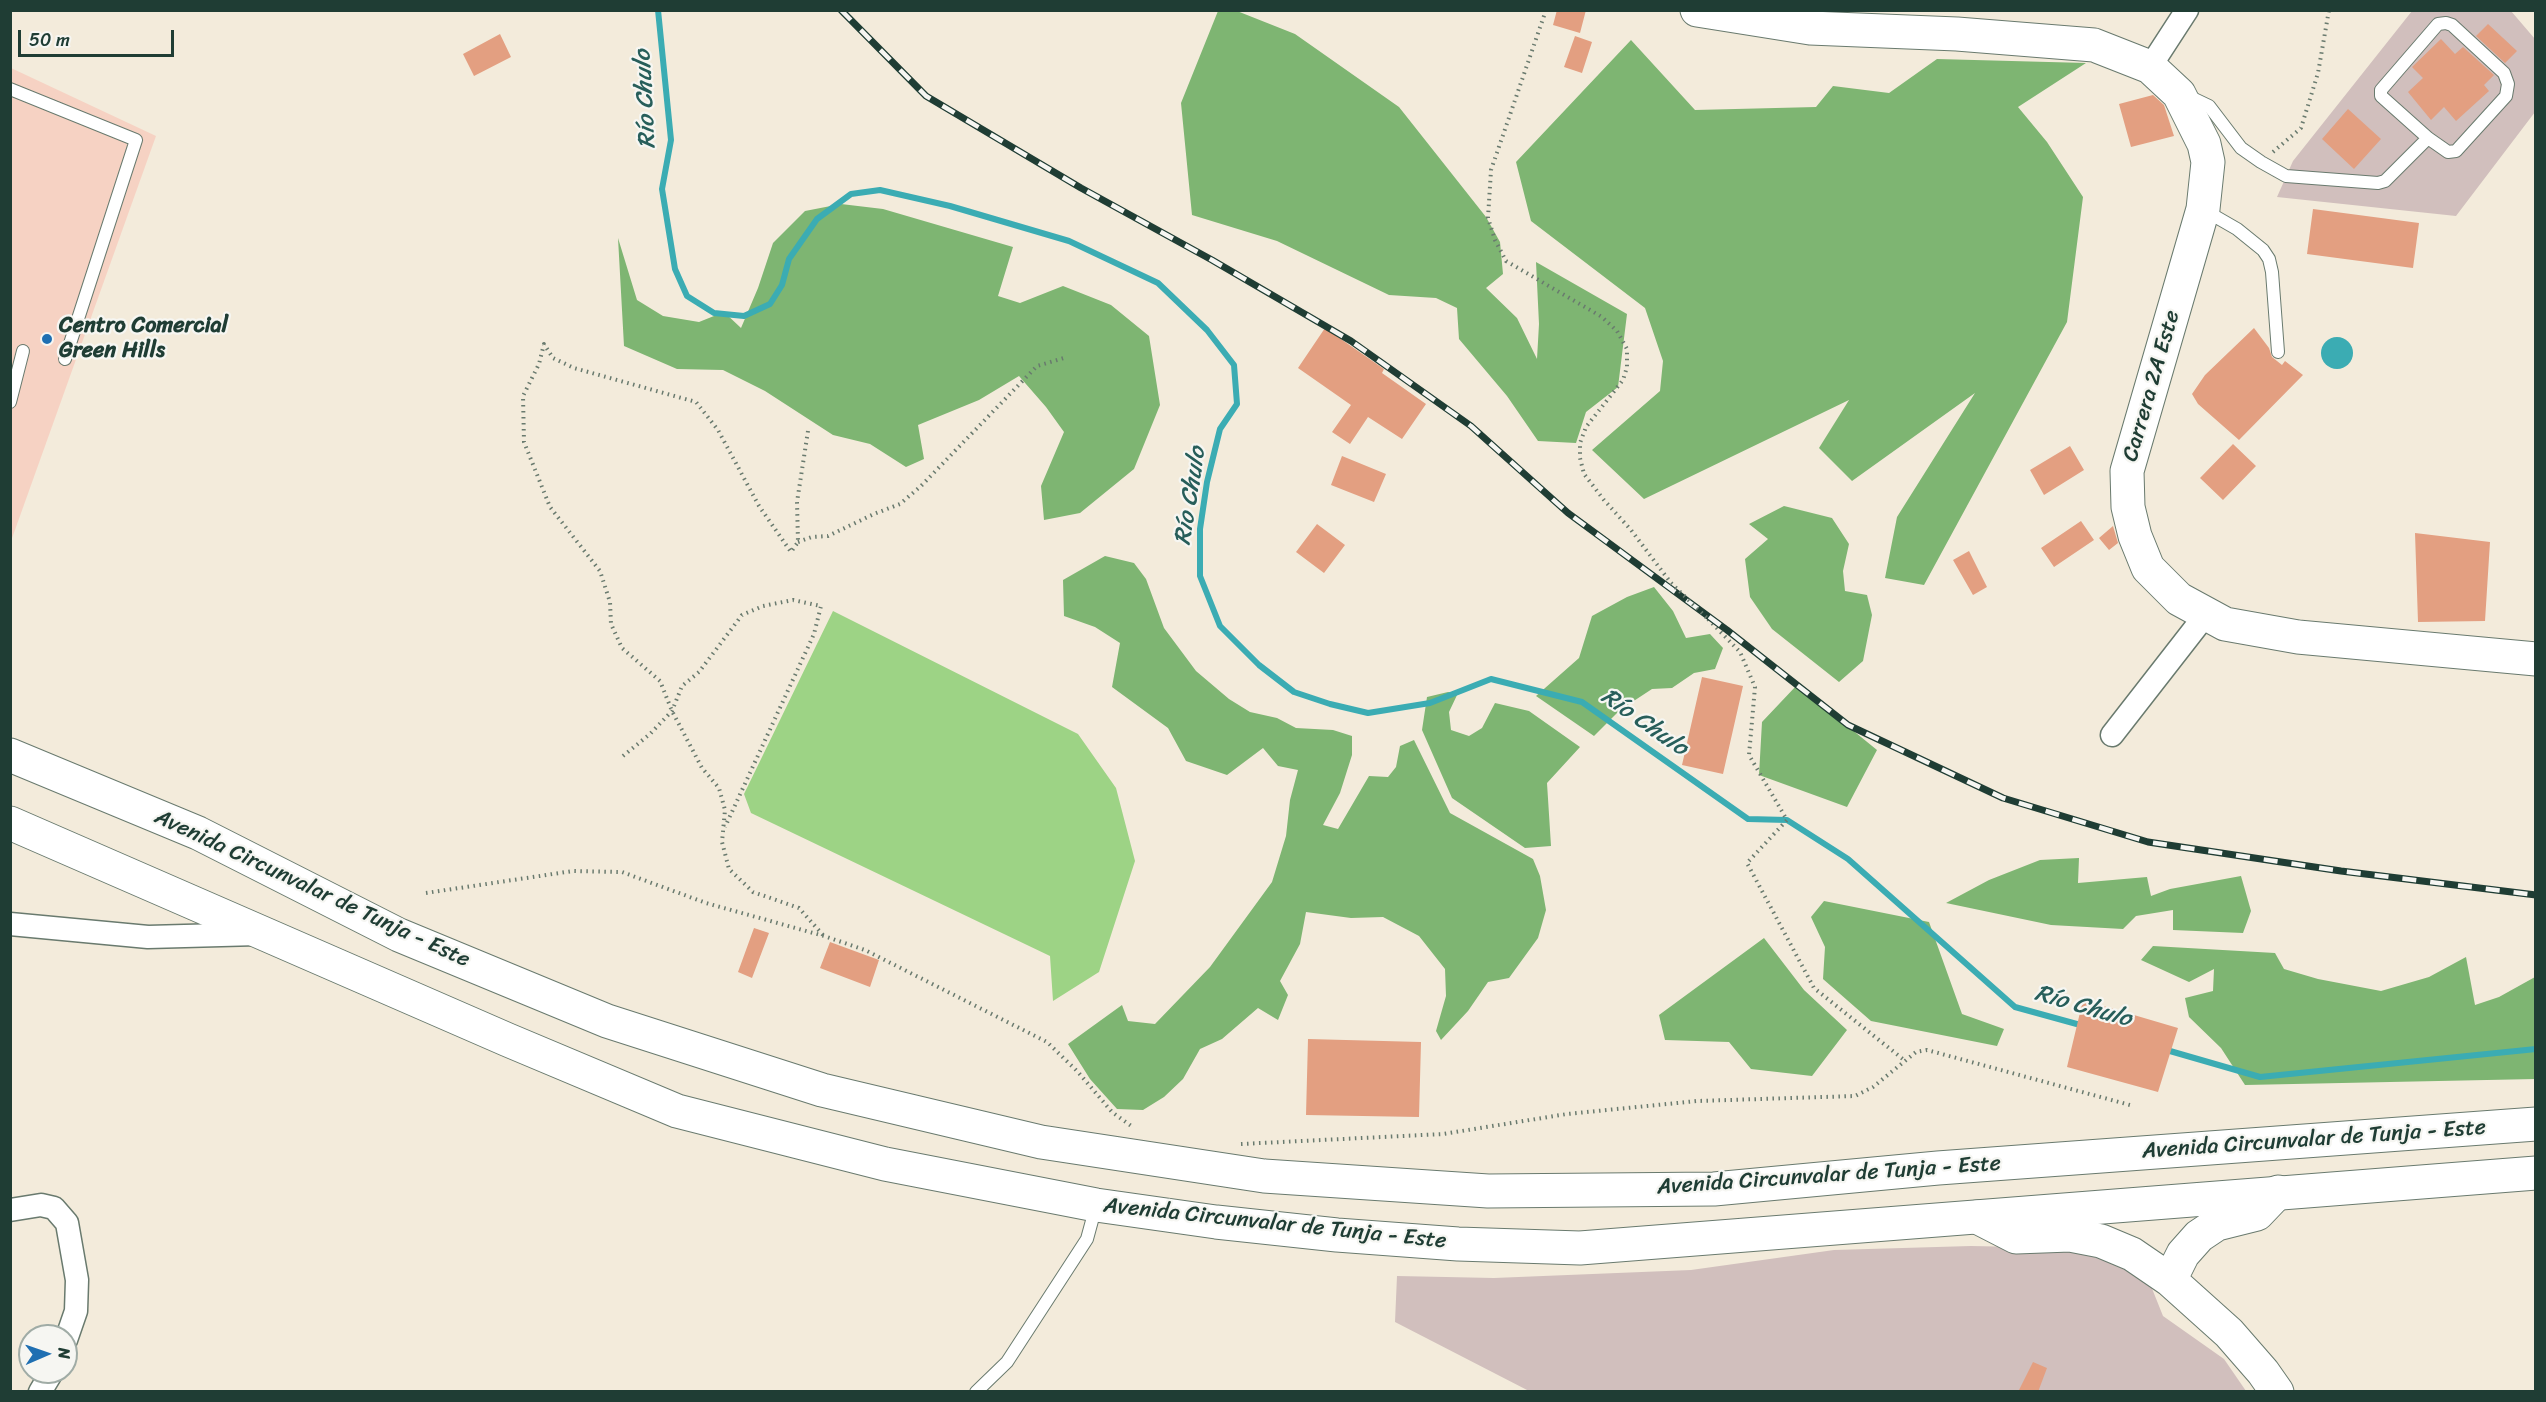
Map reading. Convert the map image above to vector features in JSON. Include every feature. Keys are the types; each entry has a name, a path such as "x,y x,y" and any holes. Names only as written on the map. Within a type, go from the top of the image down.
{"main road":[{"path":"1697,10 1809,28 1957,34 2094,45 2150,67"},
{"name":"Carrera 2A Este","path":"2150,67 2179,94 2204,144 2208,162 2204,209 2127,471 2128,507 2135,536 2148,568 2179,598 2225,624 2298,637 2535,659"},
{"name":"Avenida Circunvalar de Tunja - Este","path":"10,755 198,833 399,935 608,1021 822,1090 1041,1142 1252,1174 1488,1191 1714,1189 1938,1168 2535,1124"},
{"name":"Avenida Circunvalar de Tunja - Este","path":"10,823 676,1111 885,1164 1096,1205 1216,1222 1337,1235 1458,1244 1580,1248 2535,1173"},
{"path":"2170,1280 2183,1254 2199,1236 2217,1224 2257,1214 2277,1192"},
{"path":"1977,1217 2016,1237 2070,1235 2101,1241 2132,1254 2170,1280 2229,1333 2277,1392"}],"street":[{"path":"2150,67 2187,10"},
{"path":"2112,735 2206,614"},
{"path":"10,924 148,937 265,934"},
{"path":"10,1210 41,1205 54,1208 67,1223 77,1280 76,1311 72,1324"}],"lane":[{"path":"2446,23 2452,25 2504,73 2508,84 2506,96 2456,151 2448,152 2428,138 2381,96 2381,90 2438,24 2446,23"},
{"path":"10,89 136,140 65,359"},
{"path":"2179,94 2209,106 2241,148 2260,162 2286,176 2372,184 2385,181 2428,138"},
{"path":"2204,209 2237,229 2263,250 2269,259 2278,352"},
{"path":"10,402 23,351"},
{"path":"976,1392 1007,1362 1087,1239 1096,1205"}],"path":[{"path":"1546,10 1491,171 1488,218 1495,240 1506,261 1602,316 1617,331 1627,349 1627,367 1623,380 1586,428 1580,443 1580,458 1584,474 1671,583 1740,652 1755,687 1749,755 1787,820 1747,863 1814,987 1905,1060"},
{"path":"2260,162 2301,128 2318,74 2329,10"},
{"path":"824,936 799,908 753,892 729,869 722,842 725,810 719,788 702,768 672,711 660,681 622,648 611,624 610,602 600,571 550,507 524,442 523,396 539,364 544,344 553,358 574,368 696,402 718,430 759,506 791,552 798,542 812,537 828,536 900,504 928,478 1024,377 1037,366 1064,358"},
{"path":"798,542 797,502 808,431"},
{"path":"623,756 650,734 672,711 682,686 699,672 742,615 763,606 793,600 821,606 814,634 723,831"},
{"path":"426,893 573,871 622,872 706,903 824,936 865,950 1047,1042 1078,1072 1112,1112 1135,1129 1143,1132"},
{"path":"1233,1144 1443,1134 1567,1114 1697,1101 1855,1096 1874,1087 1916,1052 1927,1050 1939,1051 2130,1105"}],"shaded area":[{"path":"2412,11 2511,11 2535,39 2535,112 2456,216 2277,197 2293,161"},
{"name":"Centro Comercial Green Hills","path":"11,68 156,136 11,541"},
{"path":"1971,1246 2021,1247 2089,1254 2128,1267 2151,1286 2163,1316 2224,1359 2246,1391 1529,1391 1395,1322 1397,1276 1494,1278 1691,1270 1834,1250"}],"green space":[{"path":"1218,11 1237,11 1295,34 1399,107 1486,217 1500,242 1503,274 1486,288 1517,318 1537,359 1539,324 1536,262 1627,314 1618,387 1586,412 1576,443 1538,441 1507,396 1459,339 1457,308 1436,298 1389,295 1277,241 1192,215 1181,103"},
{"path":"1631,40 1695,110 1816,107 1833,86 1889,93 1937,59 2086,63 2018,107 2047,142 2083,197 2067,322 1924,585 1885,578 1897,517 1975,393 1852,481 1819,448 1849,400 1644,499 1592,450 1660,391 1663,361 1645,308 1531,221 1516,162"},
{"path":"841,204 883,209 1013,247 998,296 1020,303 1063,286 1111,305 1149,336 1160,405 1134,469 1080,513 1044,520 1041,486 1064,432 1019,376 979,400 918,425 924,459 906,467 870,444 833,435 765,391 723,370 677,369 624,346 618,238 637,300 663,316 699,322 724,312 741,328 758,288 773,243 805,211"},
{"path":"1784,506 1832,518 1849,544 1843,571 1845,591 1867,595 1872,615 1863,661 1839,682 1772,629 1750,597 1745,559 1768,539 1749,524"},
{"path":"1105,556 1134,563 1146,579 1164,628 1196,671 1229,699 1250,712 1277,718 1296,728 1333,730 1352,736 1352,755 1340,793 1323,825 1338,829 1369,776 1388,777 1396,767 1400,746 1414,740 1450,813 1533,859 1540,876 1546,910 1538,938 1509,978 1488,982 1468,1011 1441,1040 1436,1031 1446,996 1445,969 1419,936 1383,917 1351,918 1306,912 1300,944 1280,981 1288,995 1278,1020 1258,1008 1222,1039 1200,1049 1183,1079 1164,1097 1143,1110 1117,1109 1090,1079 1068,1044 1122,1005 1128,1021 1155,1024 1210,967 1272,882 1286,836 1290,800 1298,770 1278,766 1263,748 1227,775 1186,761 1168,728 1112,687 1120,643 1095,627 1064,616 1063,580"},
{"path":"1654,587 1673,611 1686,638 1710,634 1723,648 1715,669 1694,673 1672,688 1652,689 1620,710 1594,736 1536,696 1579,658 1592,616 1627,597"},
{"path":"833,611 1078,734 1116,788 1135,861 1099,972 1053,1001 1050,956 751,813 744,794"},
{"path":"1797,685 1877,750 1847,807 1759,775 1762,722"},
{"path":"1448,692 1458,693 1449,712 1451,730 1469,736 1482,728 1495,703 1529,711 1580,747 1547,783 1551,846 1525,848 1452,798 1422,730 1427,697"},
{"path":"2079,858 2078,883 2147,877 2151,896 2170,889 2241,876 2251,911 2243,933 2173,930 2173,910 2136,916 2123,929 2051,925 1946,903 1989,880 2040,860"},
{"path":"1824,901 1929,922 1962,1014 2004,1029 1997,1046 1871,1021 1823,979 1825,947 1811,917"},
{"path":"1764,938 1804,990 1847,1030 1812,1076 1751,1069 1729,1042 1665,1040 1659,1015"},
{"path":"2153,946 2275,953 2284,969 2318,979 2381,991 2429,977 2466,957 2475,1005 2499,997 2535,977 2535,1079 2245,1085 2221,1048 2189,1017 2185,998 2213,991 2214,969 2189,982 2141,960"}],"water":[{"path":"2337,337 2349,341 2353,353 2349,365 2337,369 2325,365 2321,353 2325,341"}],"building":[{"path":"1557,10 1586,10 1580,33 1553,25"},
{"path":"2488,24 2517,51 2505,63 2476,36"},
{"path":"500,34 511,57 474,76 463,54"},
{"path":"1575,36 1592,42 1582,73 1564,67"},
{"path":"2441,39 2455,54 2463,47 2494,75 2484,85 2489,91 2456,121 2444,107 2431,120 2408,92 2423,78 2412,67"},
{"path":"2153,95 2164,105 2174,136 2131,147 2119,104"},
{"path":"2348,109 2381,139 2354,169 2322,139"},
{"path":"2313,209 2419,223 2413,268 2307,254"},
{"path":"1325,328 1384,369 1382,373 1426,404 1402,439 1368,417 1350,444 1332,432 1351,405 1298,368"},
{"path":"2254,328 2269,348 2272,357 2282,365 2285,361 2303,375 2239,440 2198,404 2192,394 2205,375"},
{"path":"2233,444 2256,466 2223,500 2200,478"},
{"path":"2070,446 2084,470 2044,495 2030,470"},
{"path":"1342,456 1386,474 1374,502 1331,485"},
{"path":"2081,521 2094,540 2054,567 2041,548"},
{"path":"1317,524 1345,545 1324,573 1296,552"},
{"path":"2113,526 2118,543 2109,550 2099,538"},
{"path":"2415,533 2490,542 2485,621 2418,622"},
{"path":"1969,551 1987,587 1973,595 1953,560"},
{"path":"1702,677 1743,686 1723,774 1682,765"},
{"path":"754,928 769,933 752,978 738,972"},
{"path":"830,942 879,960 870,987 820,968"},
{"path":"2083,1000 2178,1028 2158,1092 2067,1067"},
{"path":"1308,1039 1421,1042 1419,1117 1306,1115"},
{"path":"2033,1362 2047,1368 2038,1392 2018,1392"}],"waterway":[{"name":"Río Chulo","path":"658,10 671,140 662,189 675,269 687,296 714,313 744,316 770,304 782,285 789,259 817,219 851,194 880,190 950,206 1069,241 1158,283 1207,330 1234,365 1237,404 1220,429 1207,482 1200,529 1200,576 1220,626 1259,665 1294,692 1368,713 1430,703 1491,679 1582,702 1748,819 1787,820 1848,859 2015,1007 2084,1026"},
{"name":"Río Chulo","path":"2163,1049 2260,1077 2536,1049"}],"railway":[{"path":"841,10 926,96 1081,188 1212,260 1351,341 1471,426 1568,513 1727,630 1848,725 2003,798 2148,842 2341,871 2536,895"}],"place":[{"name":"Centro Comercial Green Hills","path":"47,339"}]}
